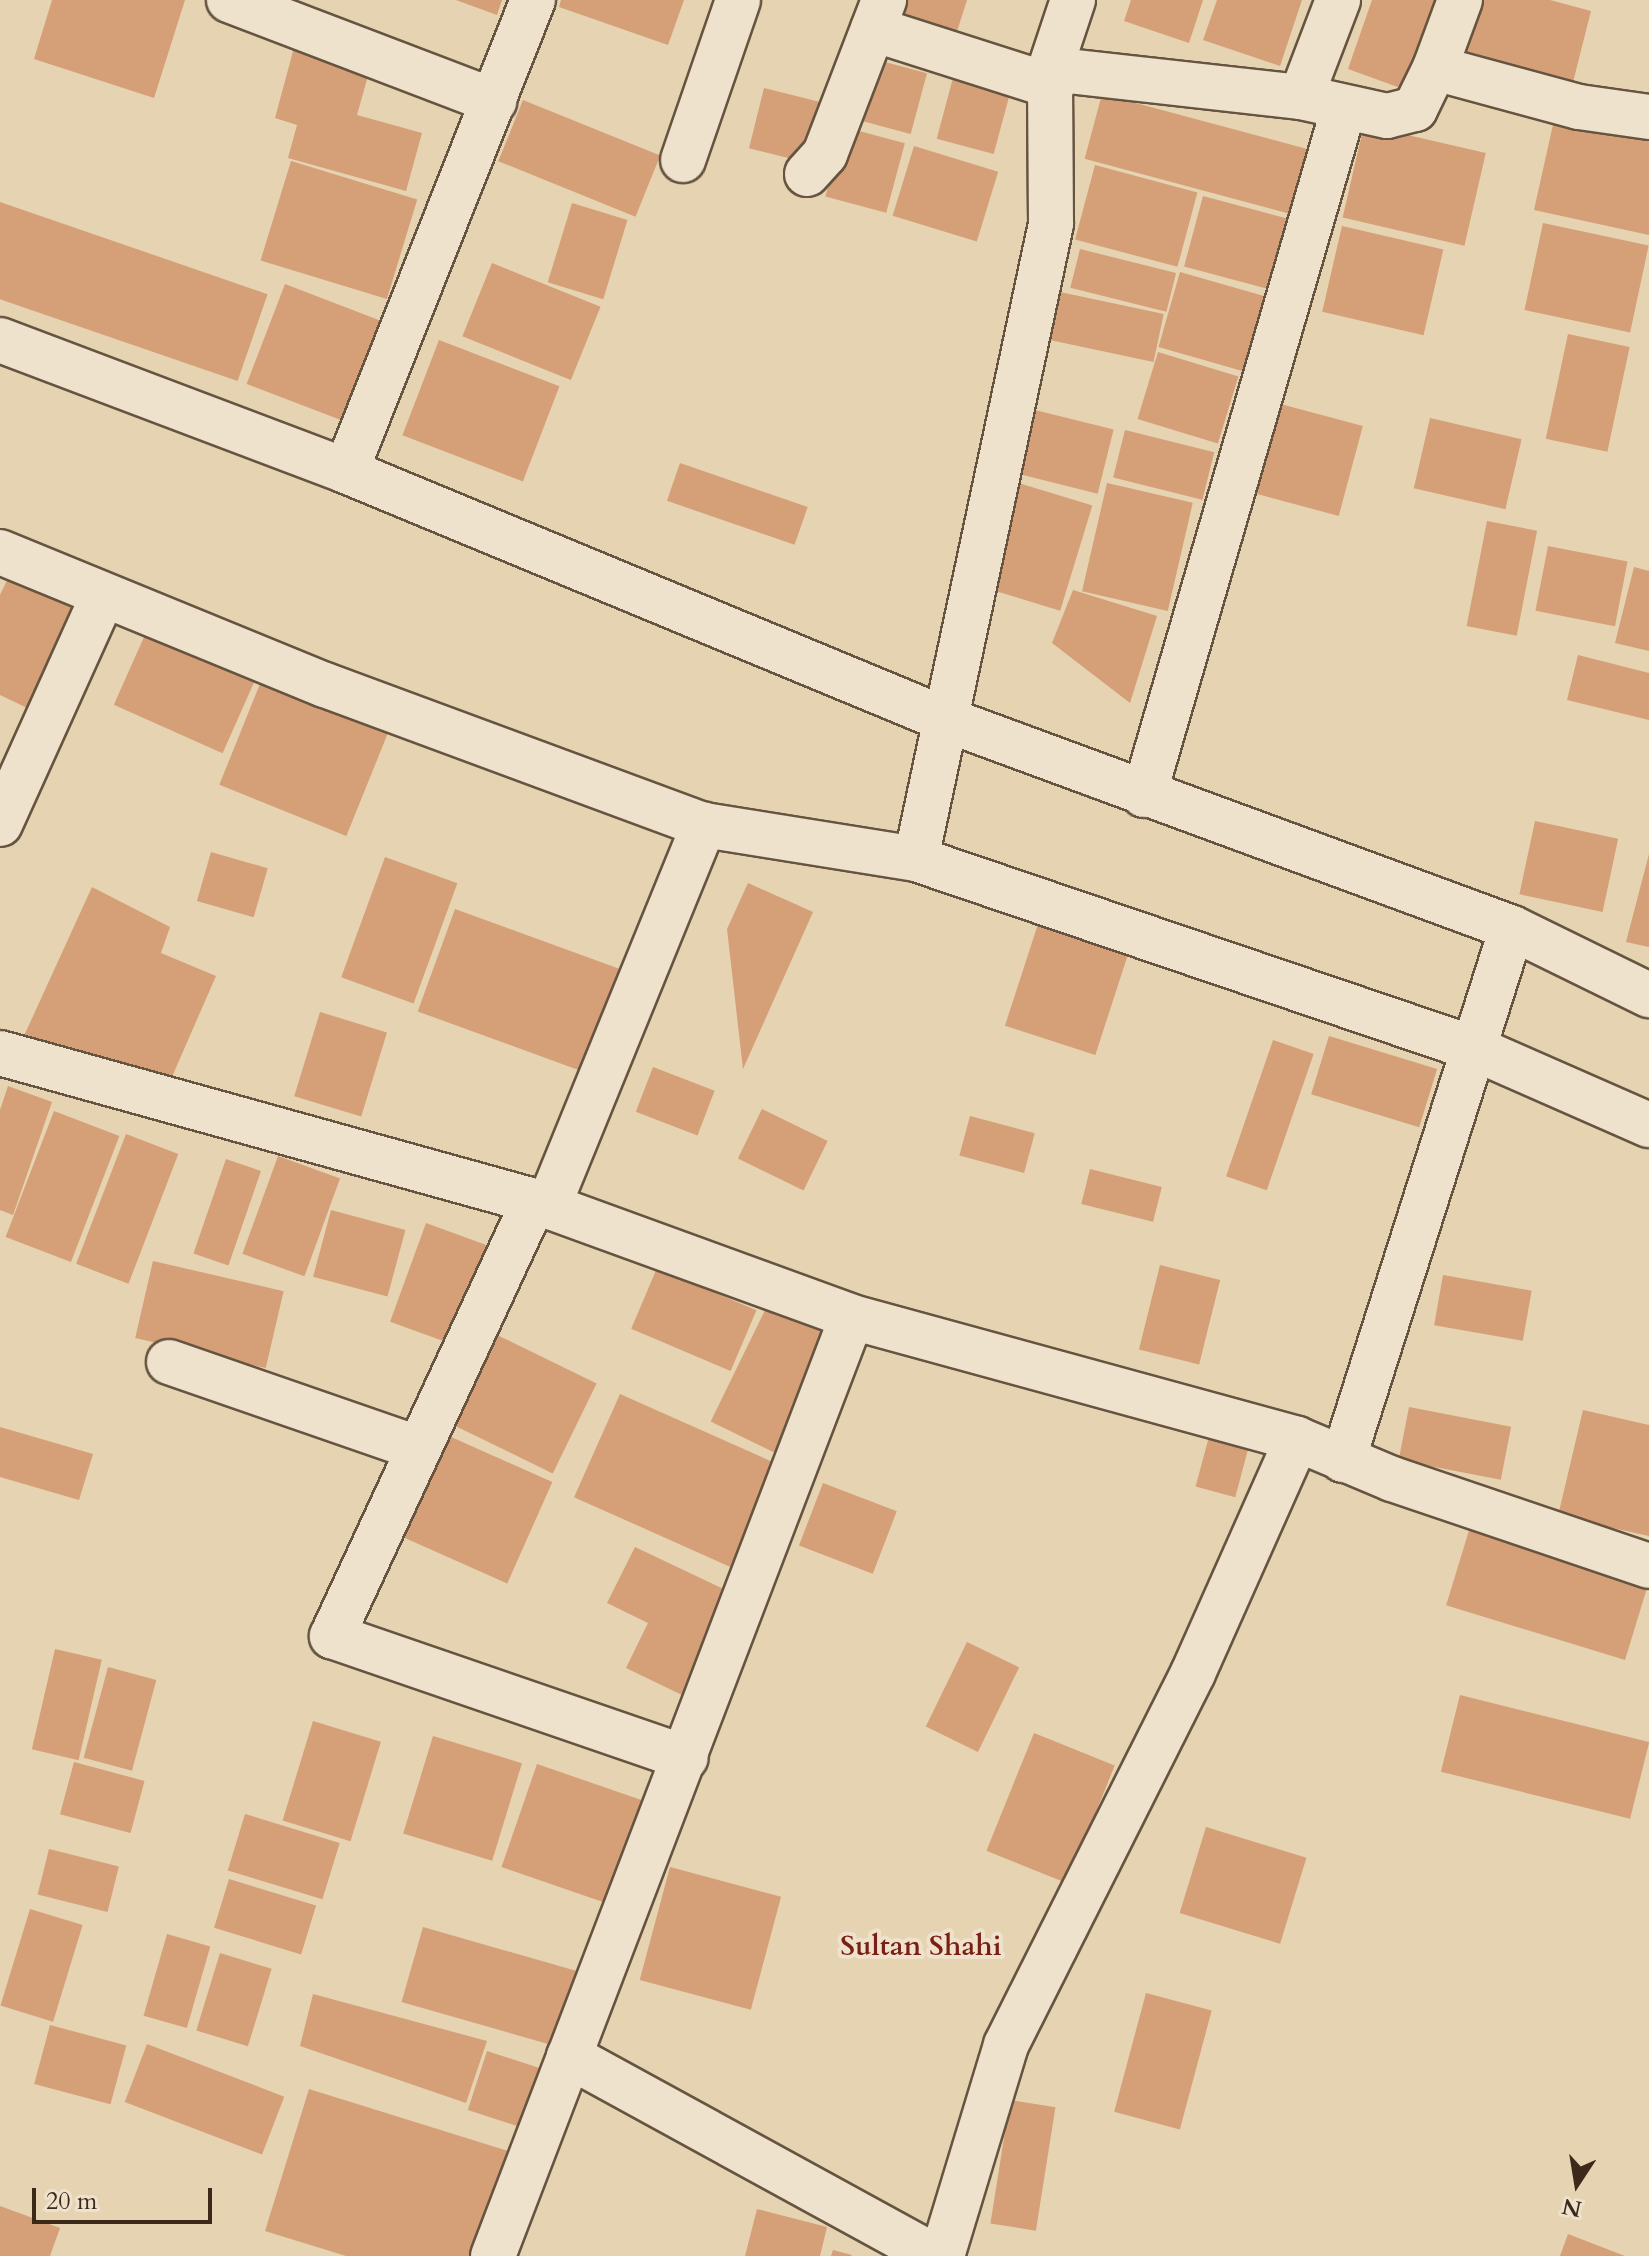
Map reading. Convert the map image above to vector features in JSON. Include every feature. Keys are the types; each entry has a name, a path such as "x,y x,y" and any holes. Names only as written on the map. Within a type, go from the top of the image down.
{"street":[{"path":"346,471 533,0"},
{"path":"683,160 738,0"},
{"path":"916,859 942,718 1051,224 1051,77 1073,0"},
{"path":"1301,97 1338,0"},
{"path":"807,174 825,154 878,15 1051,77 1301,97 1343,111 1404,115 1424,98 1460,0"},
{"path":"246,3 494,101"},
{"path":"1435,68 1579,107 1649,117"},
{"path":"1144,795 1343,111"},
{"path":"0,340 346,471 942,718 1144,795 1512,928 1649,995"},
{"path":"0,552 103,596 704,825 916,859 1478,1050 1649,1125"},
{"path":"0,824 103,596"},
{"path":"686,1758 332,1636 418,1448 541,1204 704,825"},
{"path":"1343,1460 1478,1050 1512,928"},
{"path":"0,1053 541,1204 852,1317 1297,1439 1343,1460 1649,1566"},
{"path":"493,2256 686,1758 852,1317"},
{"path":"169,1362 418,1448"},
{"path":"942,2256 1006,2045 1193,1673 1297,1439"},
{"path":"569,2056 935,2256"}],"building":[{"path":"52,0 185,0 154,98 34,59"},
{"path":"456,0 502,0 497,15"},
{"path":"561,0 684,0 668,45 559,7"},
{"path":"894,0 967,0 952,47 886,26"},
{"path":"1131,0 1203,0 1189,43 1124,21"},
{"path":"1217,0 1302,0 1280,66 1203,40"},
{"path":"1372,0 1438,0 1406,90 1348,69"},
{"path":"1468,0 1550,0 1591,11 1570,94 1451,65"},
{"path":"295,44 371,65 357,115 422,133 406,191 288,158 297,125 275,118"},
{"path":"870,58 927,73 911,134 854,119"},
{"path":"953,78 1010,93 994,154 937,139"},
{"path":"764,88 822,103 807,163 749,148"},
{"path":"1102,94 1315,151 1297,216 1085,159"},
{"path":"523,100 660,155 635,217 498,161"},
{"path":"1556,111 1649,133 1649,235 1534,210"},
{"path":"1364,125 1486,153 1464,246 1343,218"},
{"path":"844,127 905,143 886,213 825,197"},
{"path":"914,146 998,172 977,242 893,216"},
{"path":"291,161 417,200 387,299 261,260"},
{"path":"1095,165 1197,192 1177,267 1075,239"},
{"path":"1203,196 1291,220 1272,290 1184,267"},
{"path":"0,202 268,294 238,381 0,299"},
{"path":"572,203 627,220 603,299 548,282"},
{"path":"1543,223 1649,245 1630,333 1524,310"},
{"path":"1342,226 1443,249 1424,335 1322,312"},
{"path":"1080,249 1176,273 1166,312 1070,288"},
{"path":"492,263 600,307 571,380 462,336"},
{"path":"1180,272 1266,297 1244,372 1159,347"},
{"path":"285,284 388,323 349,423 247,384"},
{"path":"1060,292 1164,314 1153,362 1050,340"},
{"path":"1568,334 1630,347 1607,452 1546,439"},
{"path":"439,340 559,386 523,481 402,435"},
{"path":"1158,352 1238,377 1218,444 1138,419"},
{"path":"1273,402 1363,426 1339,516 1249,492"},
{"path":"1035,410 1114,430 1098,494 1019,474"},
{"path":"1430,418 1522,439 1505,509 1414,488"},
{"path":"1125,430 1214,452 1202,500 1113,478"},
{"path":"680,463 808,507 795,545 667,501"},
{"path":"1012,481 1092,506 1060,611 980,586"},
{"path":"1107,483 1193,503 1168,611 1082,591"},
{"path":"1487,521 1537,531 1517,636 1467,626"},
{"path":"1548,546 1628,561 1615,626 1535,611"},
{"path":"1634,567 1649,571 1649,651 1615,643"},
{"path":"11,572 93,611 42,715 0,695 0,595"},
{"path":"1073,590 1157,616 1130,703 1052,643"},
{"path":"148,628 257,676 223,753 114,705"},
{"path":"1578,655 1649,673 1649,720 1567,700"},
{"path":"262,679 389,730 346,836 219,785"},
{"path":"1535,821 1618,839 1603,912 1519,894"},
{"path":"211,852 268,868 254,917 197,901"},
{"path":"1649,854 1649,947 1626,942"},
{"path":"385,857 457,883 414,1004 341,977"},
{"path":"748,883 813,912 743,1069 727,929"},
{"path":"92,887 170,927 161,953 216,976 171,1079 23,1038"},
{"path":"455,909 626,971 589,1074 418,1011"},
{"path":"1038,924 1128,953 1095,1055 1005,1026"},
{"path":"320,1012 387,1032 361,1117 294,1096"},
{"path":"1329,1036 1437,1069 1419,1127 1311,1094"},
{"path":"1273,1040 1314,1054 1267,1190 1226,1176"},
{"path":"653,1067 715,1091 697,1135 636,1112"},
{"path":"8,1086 52,1102 13,1215 0,1210 0,1110"},
{"path":"762,1109 828,1141 804,1190 738,1158"},
{"path":"54,1111 119,1136 71,1262 6,1237"},
{"path":"970,1116 1035,1133 1024,1173 959,1156"},
{"path":"126,1134 178,1154 128,1284 76,1264"},
{"path":"278,1156 340,1179 304,1276 242,1254"},
{"path":"226,1159 261,1171 228,1266 193,1254"},
{"path":"1090,1169 1162,1187 1153,1222 1081,1204"},
{"path":"331,1210 405,1230 388,1297 313,1277"},
{"path":"426,1223 489,1246 453,1345 390,1322"},
{"path":"153,1261 284,1291 266,1368 135,1338"},
{"path":"1160,1265 1220,1280 1199,1364 1139,1349"},
{"path":"657,1268 756,1310 731,1371 631,1329"},
{"path":"1443,1275 1532,1291 1523,1341 1434,1325"},
{"path":"769,1302 836,1334 777,1454 711,1422"},
{"path":"495,1334 597,1384 553,1473 451,1424"},
{"path":"620,1394 783,1466 737,1570 574,1497"},
{"path":"1409,1407 1511,1427 1501,1480 1399,1460"},
{"path":"1583,1410 1649,1425 1649,1536 1558,1516"},
{"path":"1214,1418 1254,1429 1235,1497 1196,1487"},
{"path":"0,1427 93,1454 79,1500 0,1477"},
{"path":"440,1432 552,1482 507,1583 395,1533"},
{"path":"823,1483 897,1511 873,1574 799,1546"},
{"path":"1471,1524 1649,1578 1625,1660 1446,1605"},
{"path":"635,1547 732,1593 682,1695 626,1668 648,1623 607,1603"},
{"path":"967,1642 1019,1667 978,1752 926,1726"},
{"path":"55,1649 102,1660 79,1760 32,1749"},
{"path":"108,1667 156,1680 132,1771 84,1758"},
{"path":"1460,1695 1649,1742 1630,1819 1441,1772"},
{"path":"313,1721 381,1742 350,1841 283,1820"},
{"path":"1034,1733 1115,1766 1067,1883 986,1851"},
{"path":"433,1736 522,1763 492,1861 403,1834"},
{"path":"74,1762 145,1781 131,1833 60,1814"},
{"path":"537,1764 649,1802 613,1905 502,1867"},
{"path":"245,1814 340,1843 322,1899 228,1870"},
{"path":"1206,1827 1306,1858 1280,1944 1180,1913"},
{"path":"49,1849 119,1866 107,1912 38,1895"},
{"path":"670,1867 781,1897 751,2010 640,1980"},
{"path":"229,1879 316,1906 301,1954 214,1928"},
{"path":"30,1909 83,1925 53,2022 0,2006"},
{"path":"423,1927 584,1973 563,2048 402,2002"},
{"path":"167,1934 210,1946 187,2028 144,2016"},
{"path":"220,1953 272,1969 248,2046 196,2030"},
{"path":"1146,1993 1212,2011 1180,2129 1114,2112"},
{"path":"313,1994 487,2041 466,2103 300,2046"},
{"path":"50,2025 126,2045 111,2104 34,2084"},
{"path":"147,2044 284,2097 262,2155 125,2102"},
{"path":"487,2051 552,2072 533,2131 468,2110"},
{"path":"309,2089 508,2151 476,2256 346,2256 265,2231"},
{"path":"1010,2100 1055,2107 1036,2231 990,2223"},
{"path":"0,2206 60,2228 50,2256 0,2256"},
{"path":"757,2209 827,2227 820,2256 745,2256"},
{"path":"1568,2234 1625,2256 1560,2256"},
{"path":"833,2250 852,2255 831,2256"}],"district":[{"name":"Sultan Shahi","path":"921,1946"}]}
